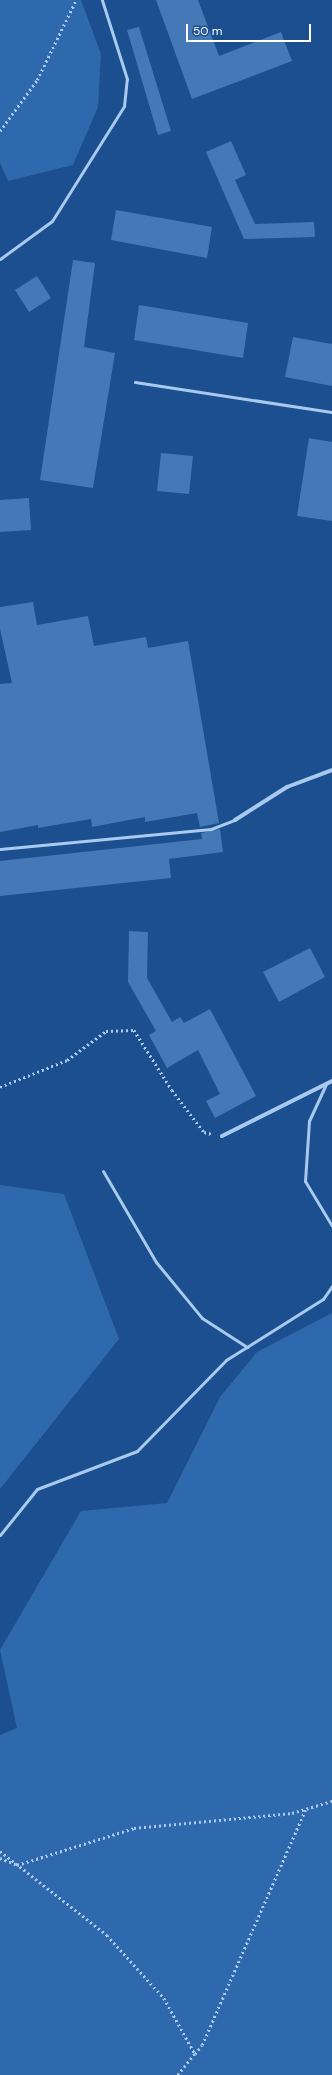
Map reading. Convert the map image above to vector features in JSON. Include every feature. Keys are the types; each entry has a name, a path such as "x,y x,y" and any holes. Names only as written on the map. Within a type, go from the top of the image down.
{"street":[{"path":"235,820 287,787 332,770"},
{"path":"222,1136 332,1081"}],"lane":[{"path":"0,259 52,221 124,106 126,79 102,0"},
{"path":"135,382 332,412"},
{"path":"0,848 211,829 235,820"},
{"path":"326,1084 309,1121 305,1181 332,1226"},
{"path":"103,1171 156,1262 202,1318 247,1347"},
{"path":"0,1535 37,1490 137,1451 226,1360 323,1299 332,1286"}],"path":[{"path":"0,131 37,80 76,0"},
{"path":"0,1087 68,1060 106,1030 134,1030 172,1090 204,1132 222,1136"},
{"path":"0,1858 17,1865 134,1828 292,1813 332,1802"},
{"path":"178,2075 202,2045 305,1810"},
{"path":"0,1851 107,1935 164,1998 195,2054"}],"shaded area":[{"path":"0,0 81,0 101,54 98,107 73,165 8,181 0,163"},
{"path":"0,1185 64,1194 119,1339 0,1489"},
{"path":"332,1313 332,2075 0,2075 0,1735 17,1728 0,1650 81,1511 167,1503 220,1397 257,1352"}],"building":[{"path":"156,0 198,0 219,56 281,32 292,61 192,99"},
{"path":"139,27 171,131 158,135 127,30"},
{"path":"231,141 246,175 235,180 255,224 314,222 315,237 244,239 206,152"},
{"path":"116,210 212,227 207,258 111,240"},
{"path":"73,260 95,263 84,347 115,353 93,488 40,480"},
{"path":"37,276 51,298 29,312 15,290"},
{"path":"139,305 248,323 243,358 134,340"},
{"path":"293,337 332,344 332,386 285,377"},
{"path":"309,438 332,442 332,521 297,516"},
{"path":"161,453 193,456 189,494 157,491"},
{"path":"29,498 31,530 0,532 0,500"},
{"path":"33,602 37,625 88,616 94,646 146,637 148,648 188,641 219,823 200,827 197,813 145,822 145,817 92,827 91,819 38,828 38,825 0,832 0,684 12,683 0,629 0,607"},
{"path":"220,829 223,852 169,859 171,878 0,896 0,861 202,839 201,833"},
{"path":"129,931 148,932 147,978 172,1022 180,1017 184,1023 210,1009 256,1096 215,1118 206,1101 220,1094 198,1050 167,1068 149,1035 156,1031 128,982"},
{"path":"310,948 325,977 279,1002 263,972"}]}
